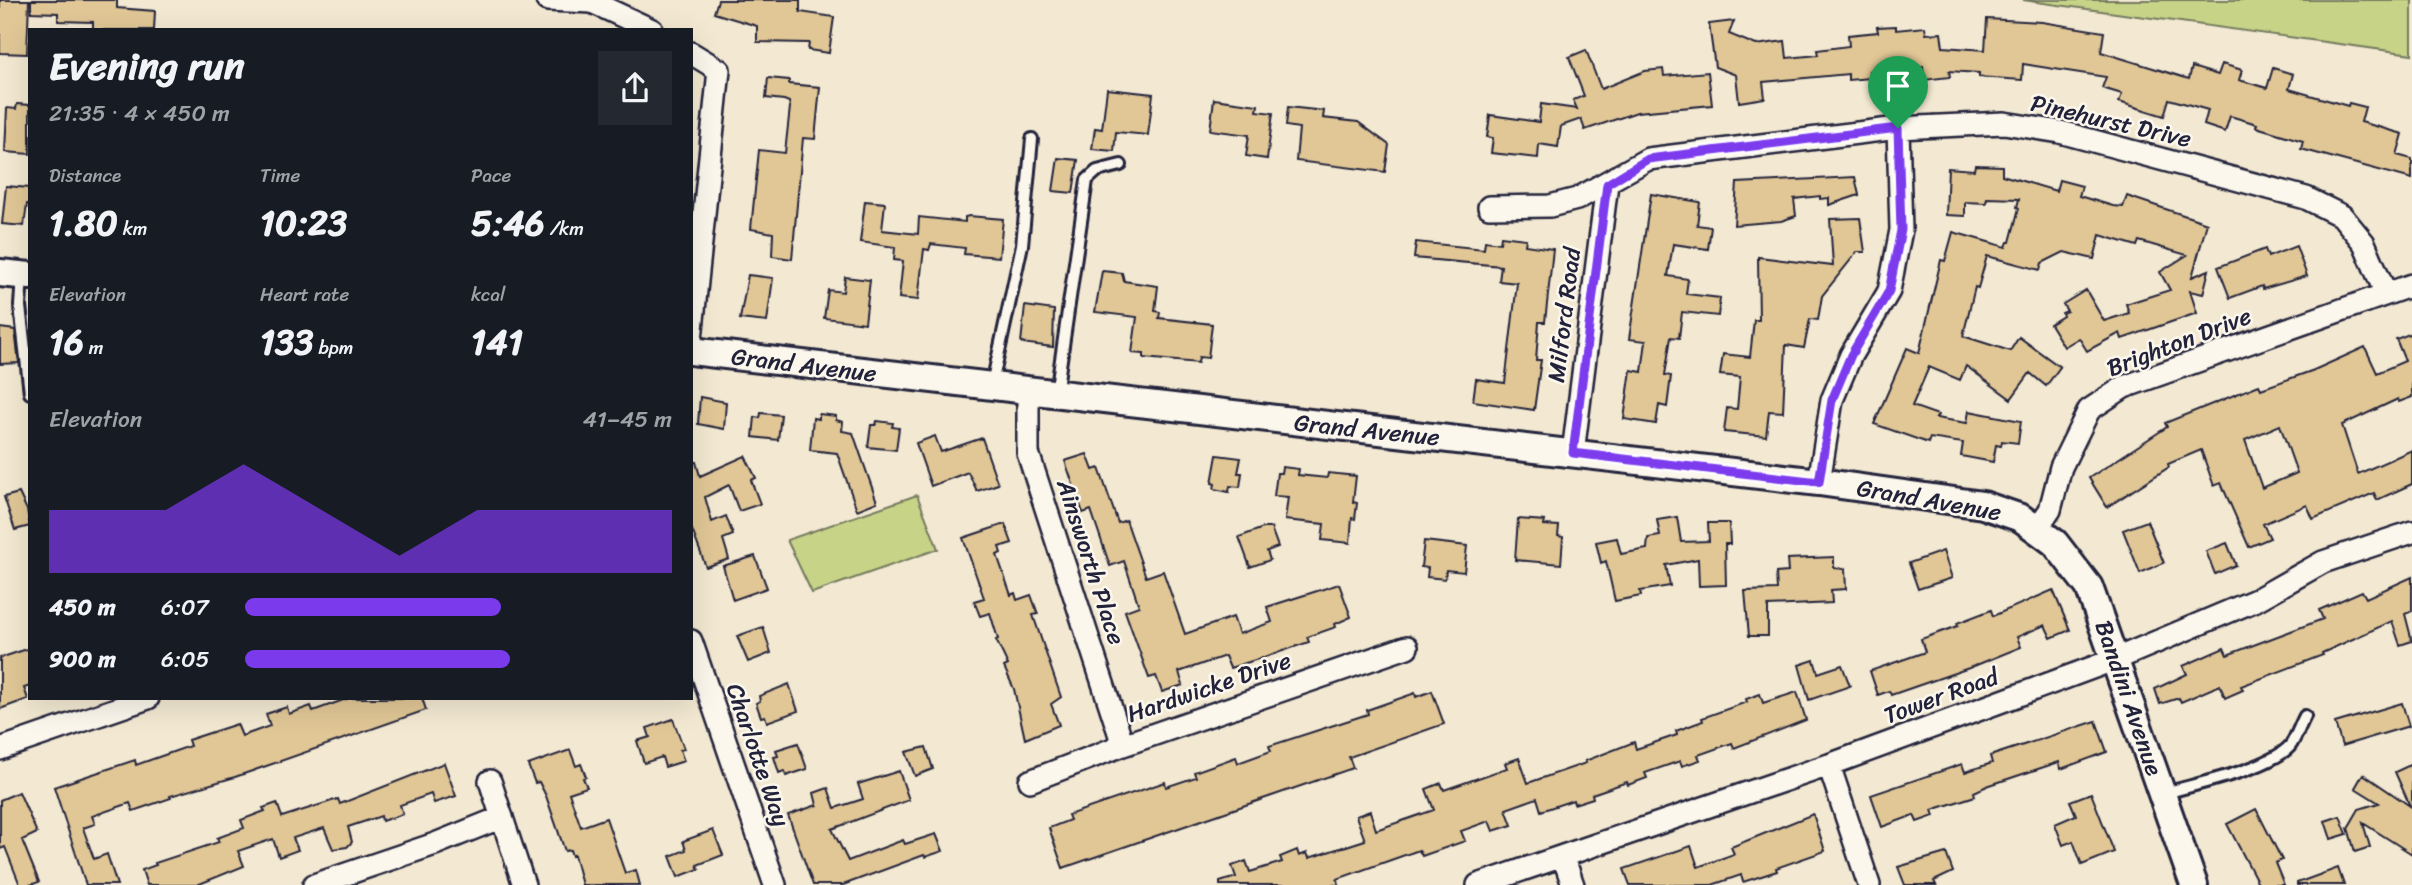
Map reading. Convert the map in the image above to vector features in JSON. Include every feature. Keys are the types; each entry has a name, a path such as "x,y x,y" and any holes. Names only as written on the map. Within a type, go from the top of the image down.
{"street":[{"path":"547,0 592,2 648,28"},
{"path":"693,54 719,70 693,320"},
{"name":"Pinehurst Drive","path":"1489,207 1550,206 1577,199 1648,159 1898,128 2004,123 2060,132 2306,198 2342,216 2364,243 2386,294"},
{"path":"1819,482 1832,400 1851,355 1889,291 1901,230 1898,128"},
{"name":"Milford Road","path":"1573,453 1607,184"},
{"name":"Brighton Drive","path":"2038,527 2050,510 2061,467 2089,410 2124,387 2412,285"},
{"name":"Grand Avenue","path":"693,351 1819,482 1983,505 2021,517 2038,527"},
{"name":"Ainsworth Place","path":"1028,392 1028,453 1123,745"},
{"name":"Bandini Avenue","path":"2038,527 2055,543 2089,587 2193,885"},
{"name":"Tower Road","path":"1478,885 1829,765 2116,659 2256,600 2323,562 2412,532"},
{"name":"Charlotte Way","path":"693,647 775,885"},
{"name":"Hardwicke Drive","path":"1030,781 1123,745 1407,647"},
{"path":"0,749 142,700"},
{"path":"1829,765 1869,885"},
{"path":"490,781 524,885"},
{"path":"314,885 435,844 502,817"},
{"path":"1563,856 1573,885"}],"lane":[{"path":"991,387 1022,245 1032,139"},
{"path":"1056,394 1087,180 1097,170 1121,165"},
{"path":"17,275 28,376"},
{"path":"2162,794 2257,766 2290,745 2305,716"}],"green space":[{"path":"2023,0 2412,0 2412,54"},
{"path":"917,495 938,549 812,593 787,540"}],"building":[{"path":"0,0 29,0 27,54 0,53"},
{"path":"31,0 117,0 117,8 155,11 154,28 93,28 93,22 58,21 58,13 31,12"},
{"path":"718,0 800,0 800,12 834,17 829,53 808,50 809,43 757,42 757,26 714,13"},
{"path":"1987,19 2042,22 2104,32 2101,52 2189,79 2192,67 2218,75 2222,64 2242,70 2239,80 2267,88 2273,68 2293,74 2289,89 2348,106 2349,103 2365,107 2361,122 2403,134 2397,155 2412,159 2412,179 2301,149 2303,141 2230,116 2225,132 2204,125 2208,110 2169,99 2164,116 2119,102 2122,94 2102,88 2106,77 2023,64 2022,80 1979,77 1979,73 1949,71 1950,77 1924,80 1923,66 1869,71 1870,78 1848,80 1848,74 1763,82 1765,98 1739,102 1736,75 1715,67 1709,24 1734,21 1729,34 1756,45 1785,41 1787,58 1818,55 1817,50 1849,46 1848,35 1878,32 1877,27 1896,26 1896,30 1925,27 1926,34 1941,33 1943,47 1985,50"},
{"path":"1586,50 1601,89 1645,71 1663,69 1664,76 1708,72 1712,105 1637,112 1585,130 1581,119 1561,126 1558,147 1539,144 1538,158 1491,153 1493,138 1487,137 1490,115 1539,122 1541,104 1577,109 1573,100 1584,96 1569,57"},
{"path":"768,78 789,80 789,84 820,87 815,139 803,138 792,259 772,256 773,233 751,229 759,150 785,153 789,102 766,98"},
{"path":"1107,89 1153,94 1148,135 1116,132 1114,151 1092,149 1095,128 1102,129"},
{"path":"1214,99 1258,105 1257,111 1273,113 1267,159 1246,156 1249,135 1210,130"},
{"path":"17,104 28,105 28,154 5,152 7,108 16,109"},
{"path":"1288,107 1324,111 1323,118 1358,122 1389,145 1385,172 1296,161 1299,128 1286,126"},
{"path":"1058,158 1078,160 1073,193 1053,191"},
{"path":"1975,165 2002,166 2002,175 2056,191 2059,180 2082,186 2079,196 2113,206 2123,207 2127,196 2207,223 2192,277 2209,270 2203,294 2190,291 2197,313 2122,339 2120,333 2087,351 2079,338 2064,347 2050,324 2067,311 2063,304 2086,290 2104,321 2129,313 2126,304 2170,290 2160,272 2187,255 2139,241 2137,246 2100,235 2094,259 2064,252 2042,263 2040,270 1987,256 1978,288 1975,287 1963,336 2010,351 2019,337 2060,367 2046,386 2030,373 2011,399 1966,366 1960,380 1929,367 1912,406 1938,415 1936,418 1967,423 1969,411 2021,421 2018,443 2002,441 2001,446 1996,445 1993,462 1961,456 1963,443 1930,438 1928,443 1874,424 1907,348 1919,353 1941,260 1945,261 1953,232 2006,247 2010,242 2019,199 1987,198 1986,203 1965,202 1965,216 1946,215 1948,168 1974,170"},
{"path":"1855,177 1859,195 1829,205 1829,198 1820,199 1820,196 1794,199 1796,216 1781,221 1734,225 1737,183"},
{"path":"6,186 28,188 24,226 2,224"},
{"path":"1651,194 1700,202 1697,225 1711,227 1708,249 1673,244 1668,276 1688,279 1686,294 1720,298 1718,316 1682,312 1679,338 1671,337 1665,375 1671,376 1667,407 1659,405 1656,424 1624,419 1631,370 1642,372 1646,341 1629,339"},
{"path":"865,201 885,203 882,230 918,234 919,217 965,222 965,217 969,216 1003,219 999,257 964,254 965,248 931,244 929,250 924,249 918,300 899,298 903,261 894,260 895,247 860,242"},
{"path":"1860,218 1865,252 1857,252 1822,296 1818,320 1810,319 1804,348 1786,345 1783,412 1769,411 1766,436 1724,432 1727,408 1737,409 1740,377 1720,375 1723,354 1750,357 1754,320 1759,320 1758,257 1833,266 1830,219"},
{"path":"1501,236 1526,239 1525,245 1553,249 1545,322 1539,322 1536,360 1541,360 1534,410 1473,401 1476,379 1505,383 1517,283 1499,281 1501,266 1414,258 1416,242 1484,249 1485,241 1500,243"},
{"path":"2296,246 2307,276 2263,289 2262,286 2230,298 2218,267 2265,249 2268,257"},
{"path":"1102,271 1122,273 1124,281 1158,286 1155,311 1160,312 1159,318 1212,324 1208,358 1199,357 1198,363 1144,358 1144,354 1132,353 1137,317 1095,312"},
{"path":"748,275 773,278 767,322 740,319"},
{"path":"845,277 870,280 865,323 824,318 828,290 843,292"},
{"path":"1025,306 1054,310 1053,347 1021,343"},
{"path":"0,328 15,330 19,363 0,364"},
{"path":"2412,333 2412,397 2399,402 2398,399 2342,425 2358,474 2412,450 2412,484 2377,500 2374,493 2313,519 2307,505 2263,524 2270,538 2249,547 2221,483 2214,486 2201,450 2168,464 2169,467 2107,507 2089,478 2167,427 2165,423 2259,385 2261,389 2314,370 2365,347 2377,373 2405,361 2396,339","holes":["2280,425 2297,473 2262,488 2245,440"]},
{"path":"700,397 726,402 724,429 698,424"},
{"path":"761,413 781,415 778,440 753,437 755,417 760,418"},
{"path":"819,414 836,416 836,420 843,422 842,431 853,433 877,502 857,510 837,453 810,450 813,418 819,419"},
{"path":"877,421 893,423 892,427 899,428 896,450 868,447 871,425 876,425"},
{"path":"935,436 941,452 982,438 998,484 977,491 968,472 931,486 916,443"},
{"path":"1087,454 1093,470 1099,468 1118,523 1126,520 1146,577 1163,571 1185,634 1233,617 1239,634 1272,622 1267,607 1339,584 1351,617 1335,624 1336,627 1307,637 1309,642 1274,654 1230,668 1225,656 1179,672 1183,685 1162,692 1156,676 1149,678 1125,611 1139,606 1124,561 1110,566 1091,510 1083,513 1065,461"},
{"path":"1217,455 1241,458 1238,473 1242,473 1240,487 1230,486 1229,492 1214,489 1215,484 1212,483"},
{"path":"745,456 756,478 751,480 760,504 739,511 729,485 705,497 712,522 726,516 733,535 723,539 729,559 706,567 693,532 693,463 696,462 700,476"},
{"path":"1282,467 1299,469 1298,475 1327,478 1328,473 1356,476 1353,502 1357,503 1355,519 1352,518 1350,543 1322,540 1324,524 1285,520 1288,497 1274,496 1277,473 1281,473"},
{"path":"19,493 27,510 28,527 15,530 4,497"},
{"path":"1677,517 1681,542 1709,541 1708,523 1729,523 1730,544 1725,544 1726,585 1699,586 1698,559 1666,565 1670,586 1640,591 1641,596 1615,601 1606,561 1601,563 1596,542 1617,538 1621,554 1647,549 1648,538 1660,536 1657,520"},
{"path":"1518,519 1545,521 1544,525 1559,526 1558,536 1563,537 1561,564 1515,560"},
{"path":"2147,521 2164,563 2140,573 2123,530"},
{"path":"1005,524 1012,543 999,547 1001,553 997,555 1011,595 1015,593 1017,600 1031,595 1038,614 1033,615 1061,697 1051,704 1059,725 1025,739 1014,689 1004,667 1008,665 996,640 998,639 990,613 980,616 974,601 984,598 963,538"},
{"path":"1263,528 1271,528 1278,547 1267,551 1270,560 1250,567 1239,537"},
{"path":"1424,541 1467,546 1464,572 1446,570 1445,579 1427,577 1428,568 1421,567"},
{"path":"2227,543 2236,565 2215,574 2206,551"},
{"path":"1943,551 1952,578 1918,589 1909,563"},
{"path":"755,556 767,588 733,600 723,566"},
{"path":"1834,557 1834,568 1845,569 1846,589 1831,590 1832,603 1768,606 1768,636 1749,636 1745,591 1777,590 1776,573 1788,572 1787,559"},
{"path":"2412,577 2412,611 2405,614 2412,641 2400,645 2392,621 2322,653 2323,655 2241,686 2243,690 2225,698 2220,685 2181,702 2179,698 2160,704 2155,689 2187,674 2183,666 2224,648 2227,655 2323,619 2319,610 2362,591 2366,598"},
{"path":"2053,590 2070,630 2051,638 2045,625 2017,637 2021,647 1891,695 1889,691 1878,695 1870,671 1925,652 1921,639 1958,626 1957,623 1991,610 1993,616"},
{"path":"763,627 771,653 748,662 737,636"},
{"path":"28,649 28,687 24,688 28,699 0,709 0,658"},
{"path":"1814,660 1818,673 1842,665 1850,686 1809,700 1799,665"},
{"path":"789,684 798,711 767,722 765,716 761,717 756,703 760,701 759,696"},
{"path":"1432,691 1444,724 1349,757 1353,768 1063,868 1049,828 1070,820 1068,815 1165,782 1166,787 1196,777 1194,772 1236,757 1238,763 1271,751 1269,746 1368,714 1367,710 1415,693 1416,697"},
{"path":"1797,692 1806,720 1734,748 1732,743 1698,755 1700,760 1682,766 1680,761 1645,773 1647,778 1592,794 1593,798 1574,804 1573,800 1541,811 1537,798 1506,809 1512,825 1493,831 1489,821 1461,831 1465,841 1422,856 1419,850 1337,879 1339,885 1220,885 1220,882 1236,877 1232,866 1246,861 1250,872 1282,862 1280,857 1297,850 1299,856 1307,853 1309,858 1365,840 1356,816 1370,811 1376,830 1434,810 1426,789 1441,783 1444,790 1507,768 1505,763 1519,758 1528,783 1586,763 1585,761 1634,742 1636,749 1677,735 1676,731 1703,721 1702,718 1747,702 1746,699 1760,694 1763,703"},
{"path":"343,700 423,700 426,710 235,777 170,796 171,798 133,811 130,803 92,816 95,824 83,828 94,859 107,854 117,885 86,885 54,787 135,760 136,765 190,746 188,740 237,724 242,736 270,726 266,714 287,707 289,714 311,706 313,711"},
{"path":"2402,703 2409,726 2342,746 2335,723"},
{"path":"673,719 684,749 680,750 684,761 665,767 662,757 644,763 637,741 650,737 647,728"},
{"path":"2096,721 2107,752 2061,769 2059,762 1987,786 1974,792 1975,796 1932,810 1934,816 1917,822 1914,815 1882,827 1871,795 1962,764 1965,772 1992,763 1990,756"},
{"path":"798,743 807,769 786,776 784,771 779,773 774,757 778,756 776,750"},
{"path":"926,747 933,769 915,776 906,752"},
{"path":"570,750 576,766 581,764 586,777 583,778 587,787 569,793 581,827 606,818 625,873 636,870 640,885 582,885 574,855 572,856 570,850 565,851 546,796 539,782 535,783 528,765"},
{"path":"444,763 456,796 434,803 431,794 400,805 403,814 382,821 381,816 348,827 352,842 347,847 333,849 324,828 293,838 298,850 279,857 273,839 238,851 244,866 197,885 147,885 142,870 156,865 155,863 219,842 217,838 244,828 241,820 265,811 263,808 277,803 282,817 338,799 340,804"},
{"path":"2412,764 2412,854 2363,823 2370,847 2355,852 2348,828 2359,809 2379,803 2355,788 2363,774 2410,806 2395,772"},
{"path":"899,771 909,800 832,829 848,861 903,840 905,844 936,834 943,851 925,857 924,855 843,885 813,885 788,815 817,805 814,793 828,788 835,808 863,799 858,784"},
{"path":"19,792 37,833 22,840 39,882 30,885 20,885 5,847 0,849 0,800"},
{"path":"2091,793 2114,852 2082,865 2073,841 2063,845 2055,824 2076,815 2070,801"},
{"path":"2256,809 2282,860 2275,863 2284,885 2259,885 2227,824"},
{"path":"1813,814 1825,851 1743,882 1741,875 1712,885 1630,885 1624,869 1691,846 1698,867 1734,854 1731,847"},
{"path":"2340,816 2347,834 2331,839 2325,821"},
{"path":"713,830 723,855 697,865 699,869 678,877 670,856 686,850 683,841"},
{"path":"1946,853 1953,872 1934,881 1936,885 1905,885 1898,867"},
{"path":"2338,868 2344,885 2297,885 2297,883"}],"route":[{"path":"1898,128 1901,230 1889,291 1851,355 1832,400 1819,482 1573,453 1607,184 1648,159 1898,128"}]}
